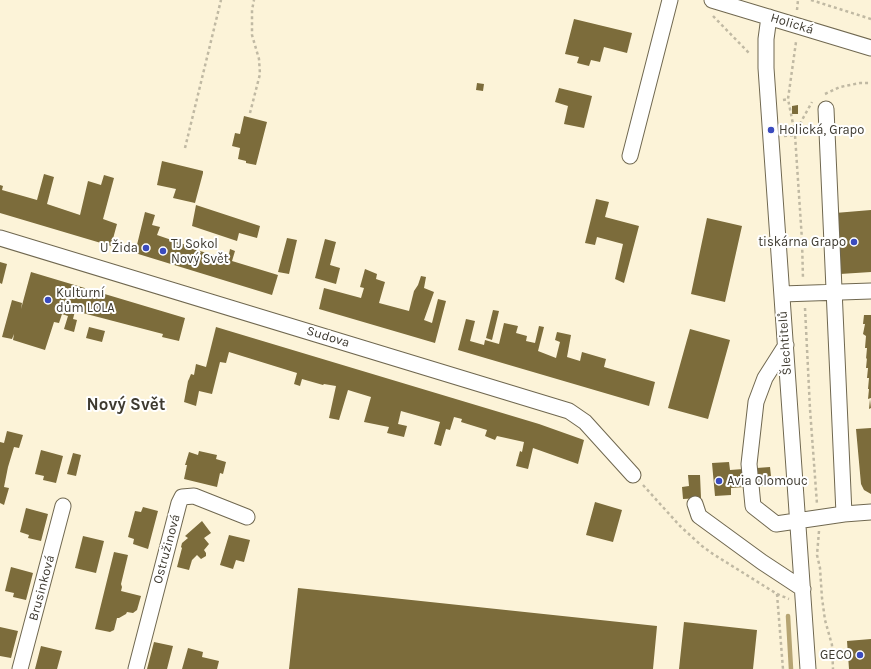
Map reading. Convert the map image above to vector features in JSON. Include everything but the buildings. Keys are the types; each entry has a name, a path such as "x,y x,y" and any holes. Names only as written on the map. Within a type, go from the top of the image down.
{"street":[{"path":"630,156 670,0"},
{"name":"Holická","path":"711,6 761,10 871,48"},
{"name":"Šlechtitelů","path":"761,10 766,39 766,68 808,669"},
{"path":"826,109 844,514"},
{"name":"Sudova","path":"0,238 564,410 574,414 585,422 634,474"},
{"path":"782,294 871,291"},
{"path":"786,345 765,378 756,402 749,464 753,506 776,524 818,517 871,512"},
{"name":"Ostružinová","path":"136,669 179,503 182,497 194,496 247,517"},
{"path":"695,504 699,516 762,562 803,589"},
{"name":"Brusinková","path":"20,669 64,506"}],"path":[{"path":"185,148 221,0"},
{"path":"250,113 260,74 259,59 252,35 252,10 254,0"},
{"path":"797,17 798,0"},
{"path":"811,0 871,19"},
{"path":"711,6 749,53"},
{"path":"796,42 788,100 795,135 819,531 817,555 820,568 825,620 830,638 834,669"},
{"path":"781,100 788,100"},
{"path":"783,129 783,136 795,135"},
{"path":"634,474 691,537 713,554 777,594 804,606"},
{"path":"777,594 783,669"}],"waterway":[{"path":"788,616 791,669"}],"place":[{"name":"Holická, Grapo","path":"771,130"},
{"name":"tiskárna Grapo","path":"854,242"},
{"name":"U Žida","path":"146,248"},
{"name":"TJ Sokol Nový Svět","path":"163,251"},
{"name":"Kulturní dům LOLA","path":"48,300"},
{"name":"Avia Olomouc","path":"719,481"},
{"name":"GECO","path":"860,655"}],"district":[{"name":"Nový Svět","path":"126,405"}]}
